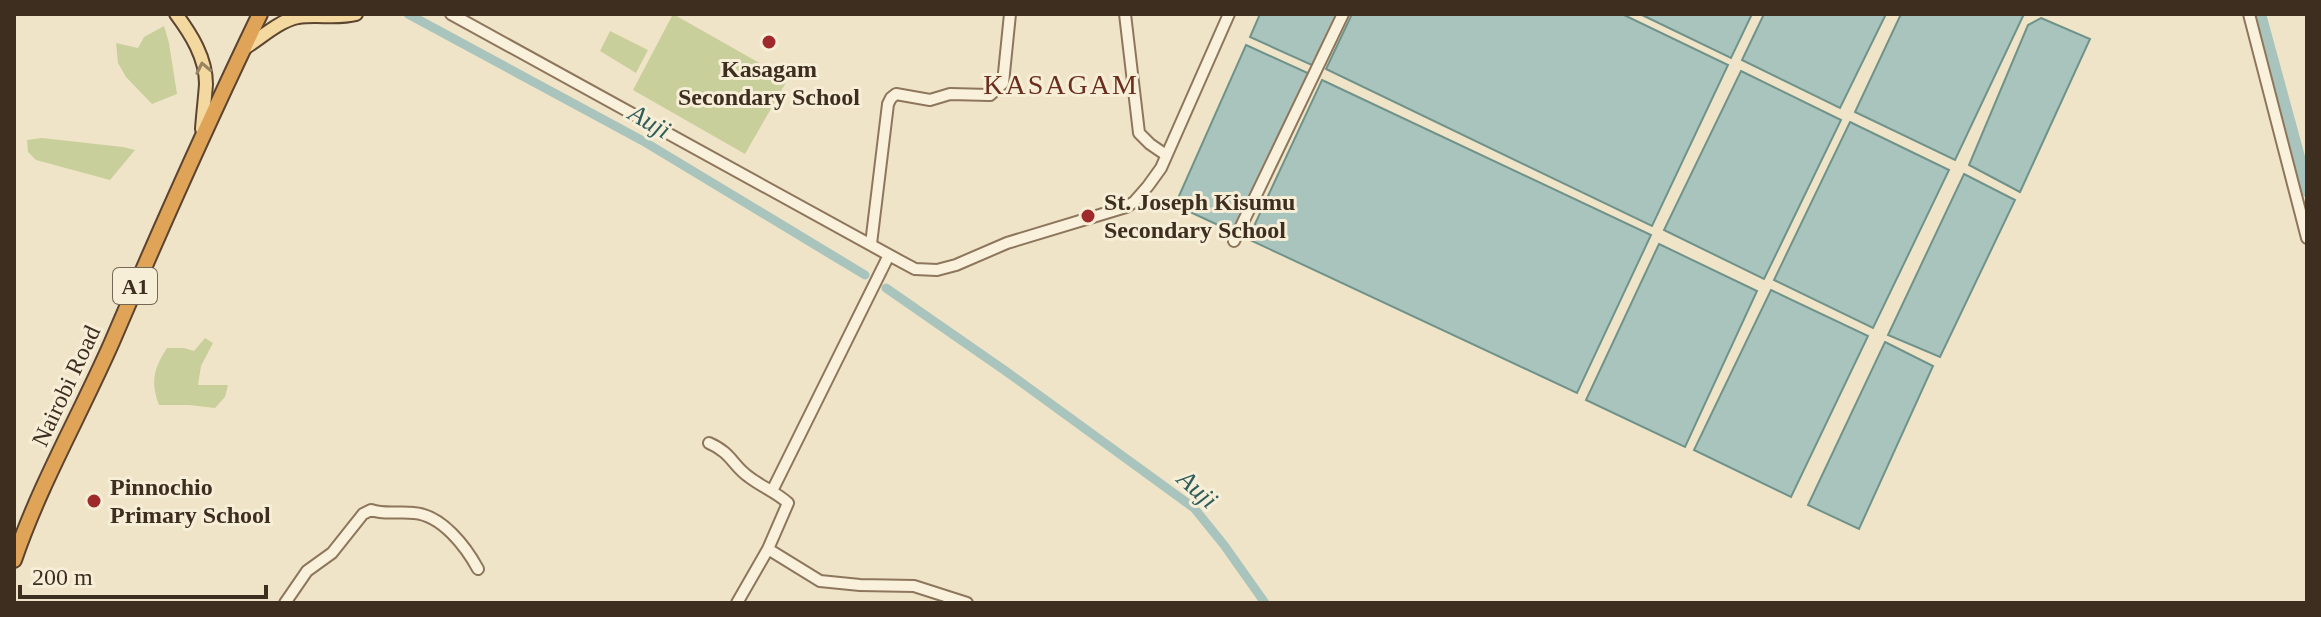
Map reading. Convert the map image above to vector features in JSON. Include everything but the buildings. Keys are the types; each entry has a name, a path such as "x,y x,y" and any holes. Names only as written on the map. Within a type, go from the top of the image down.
{"highway":[{"name":"Nairobi Road","path":"14,548 254,14"},
{"name":"Nairobi Road","path":"14,560 166,216 260,14"}],"main road":[{"path":"176,14 189,32 204,67 206,84 202,129"},
{"path":"243,49 283,22 296,18 356,14"}],"street":[{"path":"451,14 915,269 937,270 1030,236 1126,207 1161,168 1229,14"},
{"path":"871,244 891,98 896,94 930,100 950,94 990,95 1003,83 1010,14"},
{"path":"1125,14 1139,133 1166,155"},
{"path":"1234,241 1343,14"},
{"path":"2249,14 2307,238"},
{"path":"772,491 889,255"},
{"path":"709,443 726,452 747,476 788,503 768,549 737,603"},
{"path":"285,603 307,571 332,553 363,514 371,510 427,516 456,537 470,553 478,569"},
{"path":"768,549 820,581 914,586 967,603"}],"green space":[{"path":"673,14 788,79 745,154 633,90"},
{"path":"164,26 177,94 152,104 126,77 118,63 116,43 138,48 144,37"},
{"path":"610,31 648,50 636,73 600,51"},
{"path":"42,138 135,150 110,180 36,160 28,152 27,140"},
{"path":"205,338 213,343 201,366 198,385 228,385 225,397 215,408 159,405 155,375 167,348 194,351"}],"water":[{"path":"1260,14 1338,14 1314,66 1250,37"},
{"path":"1352,14 1622,14 1728,65 1652,226 1326,69"},
{"path":"1640,14 1752,14 1731,58"},
{"path":"1764,14 1886,14 1840,108 1742,60"},
{"path":"1901,14 2024,14 1955,160 1855,112"},
{"path":"2041,18 2090,39 2020,192 1969,165 2028,25"},
{"path":"1246,45 1312,75 1235,233 1175,205"},
{"path":"1741,71 1841,120 1764,279 1664,230"},
{"path":"1322,80 1651,235 1577,393 1248,239"},
{"path":"1850,122 1949,170 1873,328 1774,280"},
{"path":"1964,174 2015,200 1940,357 1888,335"},
{"path":"1659,244 1757,291 1685,447 1586,400"},
{"path":"1771,290 1868,336 1791,497 1694,450"},
{"path":"1885,342 1933,366 1859,529 1808,505"}],"waterway":[{"name":"Auji","path":"408,14 643,141 865,275"},
{"path":"2259,14 2307,190"},
{"name":"Auji","path":"886,288 1194,508 1265,603"}],"place":[{"name":"Kasagam Secondary School","path":"769,42"},
{"name":"St. Joseph Kisumu Secondary School","path":"1088,216"},
{"name":"Pinnochio Primary School","path":"94,501"}],"district":[{"name":"KASAGAM","path":"1061,84"}]}
